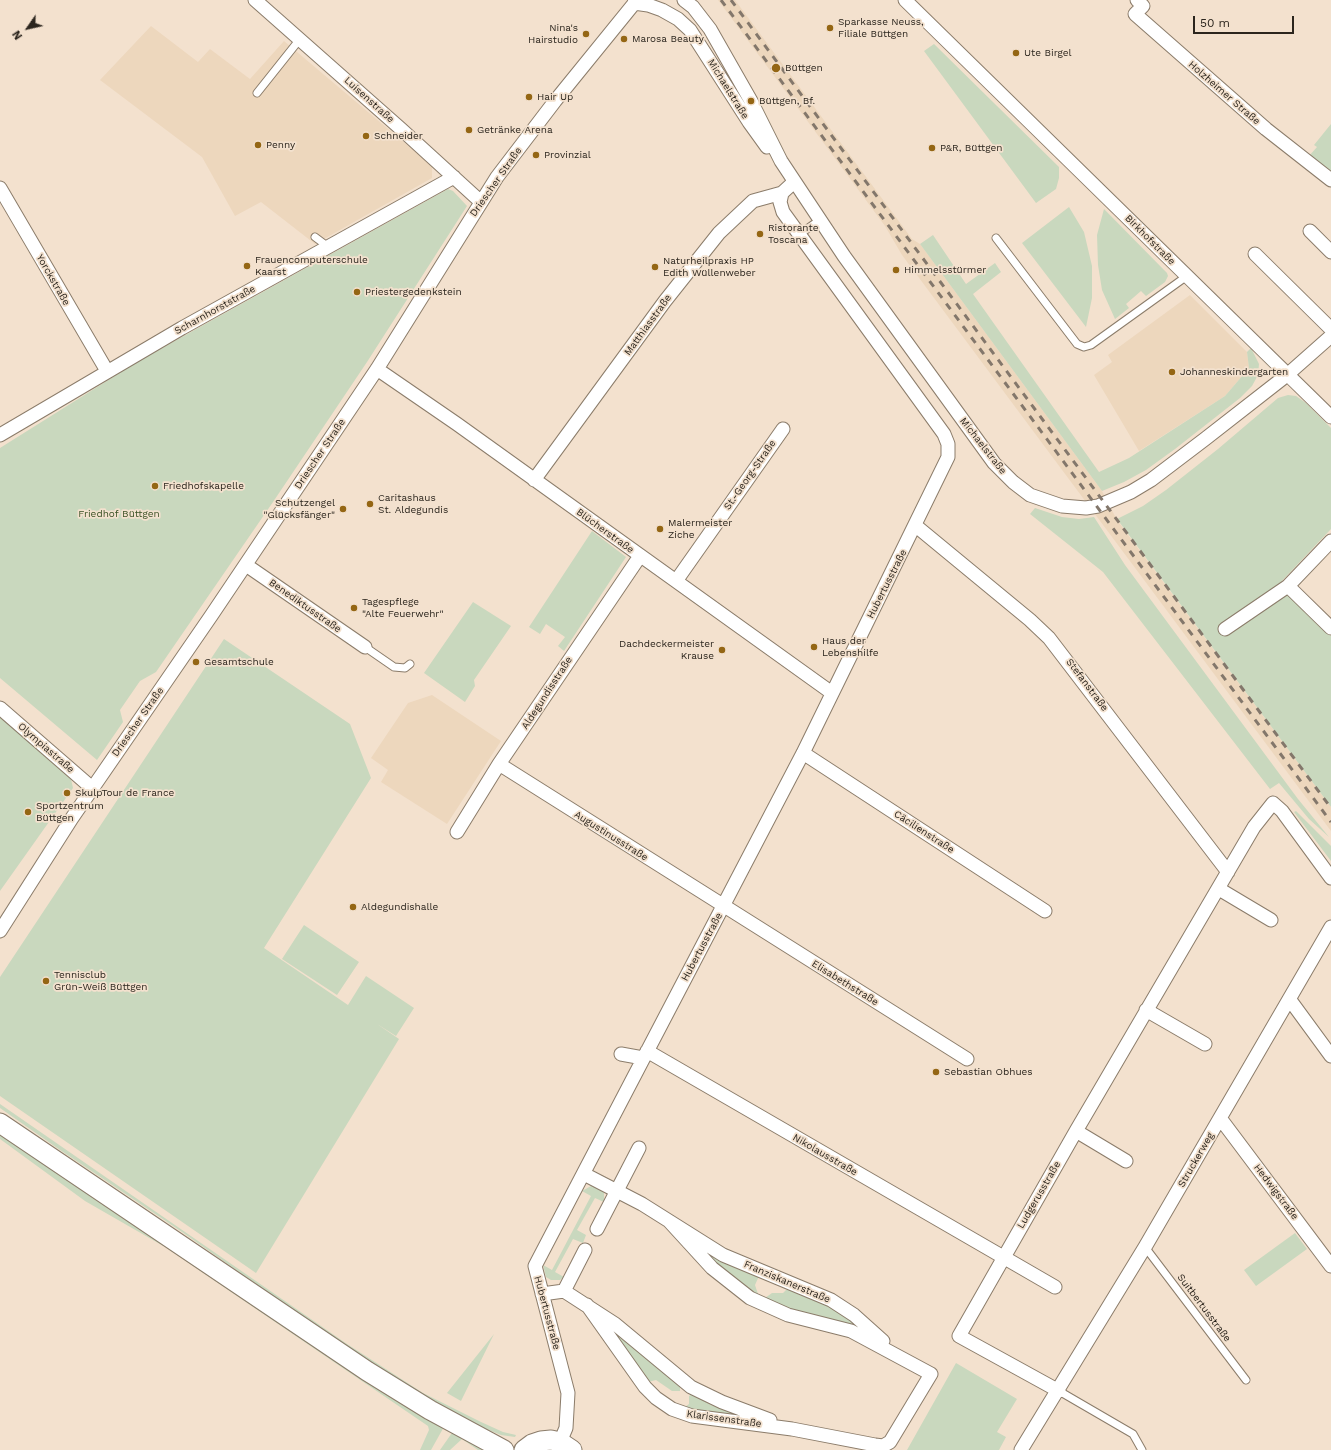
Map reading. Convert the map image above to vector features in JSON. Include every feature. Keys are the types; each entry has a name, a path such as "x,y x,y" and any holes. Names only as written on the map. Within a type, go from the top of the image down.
{"main road":[{"path":"0,1123 367,1371 430,1410 504,1450"},
{"path":"524,1450 532,1444 541,1441 566,1446"}],"street":[{"name":"Luisenstraße","path":"255,0 481,202"},
{"name":"Michaelstraße","path":"684,0 694,7 710,29 751,101 781,161 822,224 994,463 1022,489 1042,500 1070,507 1098,506 1119,499 1143,486 1286,375 1331,336"},
{"name":"Birkhofstraße","path":"905,0 1286,375 1331,417"},
{"name":"Holzheimer Straße","path":"1137,0 1143,6 1135,14 1266,129 1331,180"},
{"name":"Michaelstraße","path":"635,2 654,3 690,30 749,122 781,161"},
{"name":"Driescher Straße","path":"0,931 92,788 246,565 377,369 481,202 555,101 635,2"},
{"name":"Scharnhorststraße","path":"0,435 107,371 327,246 454,177"},
{"path":"794,182 782,193 780,202 783,212 800,234"},
{"name":"Yorckstraße","path":"0,188 107,371"},
{"name":"Matthiasstraße","path":"534,480 665,301 719,233 753,201 782,193"},
{"path":"1310,231 1331,252"},
{"name":"Hubertusstraße","path":"566,1446 568,1393 535,1266 724,907 803,753 946,464 949,450 944,434 800,234"},
{"path":"1255,254 1331,329"},
{"name":"Blücherstraße","path":"377,369 457,424 832,693"},
{"name":"St.-Georg-Straße","path":"676,581 783,429"},
{"name":"Stefanstraße","path":"916,526 1030,620 1049,638 1228,872"},
{"path":"1225,629 1288,586 1331,541"},
{"name":"Aldegundisstraße","path":"457,832 499,764 640,556"},
{"name":"Benediktusstraße","path":"246,565 365,647"},
{"path":"1288,586 1331,628"},
{"name":"Olympiastraße","path":"0,708 92,788"},
{"name":"Cäcilienstraße","path":"803,753 1045,911"},
{"name":"Augustinusstraße","path":"499,764 724,907"},
{"name":"Ludgerusstraße","path":"1059,1391 959,1336 1146,1010 1219,889 1254,827 1273,803 1282,811 1331,878"},
{"path":"1219,889 1271,920"},
{"name":"Elisabethstraße","path":"724,907 967,1059"},
{"name":"Struckerweg","path":"1021,1450 1059,1391 1145,1247 1290,1000 1331,927"},
{"path":"1290,1000 1331,1056"},
{"path":"1146,1010 1205,1044"},
{"name":"Nikolausstraße","path":"621,1054 645,1055 1003,1258"},
{"name":"Hedwigstraße","path":"1220,1118 1331,1266"},
{"path":"1076,1131 1126,1161"},
{"path":"597,1229 639,1148"},
{"name":"Franziskanerstraße","path":"584,1174 616,1190 723,1255 831,1300 854,1314 897,1354"},
{"name":"Franziskanerstraße","path":"669,1221 712,1268 750,1298 783,1313 851,1331 897,1354 930,1374"},
{"path":"542,1294 564,1291 585,1250"},
{"path":"1003,1258 1055,1287"},
{"name":"Klarissenstraße","path":"564,1291 615,1324 691,1387 733,1407 792,1428"},
{"name":"Klarissenstraße","path":"587,1305 646,1387 666,1406 692,1416 792,1428 875,1445 885,1445 895,1436 930,1374"}],"lane":[{"path":"257,94 300,39"},
{"path":"800,234 814,224 822,224"},
{"path":"315,237 327,246"},
{"path":"996,238 1077,344 1084,347 1091,345 1186,276"},
{"path":"365,647 394,667 405,668 410,664"},
{"name":"Suitbertusstraße","path":"1145,1247 1246,1380"},
{"path":"1059,1391 1133,1434 1142,1450"}],"shaded area":[{"path":"718,0 735,0 912,239 920,244 1102,491 1117,520 1331,807 1331,831 902,255 885,226"},
{"path":"151,26 198,62 210,49 250,79 284,41 432,166 432,178 315,244 261,202 235,216 202,157 100,80"},
{"name":"Johanneskindergarten","path":"1190,295 1247,352 1249,368 1225,396 1139,451 1094,375 1112,362 1108,355"},
{"path":"432,695 501,741 447,824 381,782 388,770 371,758 408,703"}],"green space":[{"path":"934,44 1059,167 1059,178 1056,189 1036,203 924,51"},
{"path":"1331,124 1330,172 1309,156 1317,147 1314,145"},
{"name":"Friedhof Büttgen","path":"448,189 453,191 467,206 367,362 156,672 140,681 120,710 123,722 97,760 0,678 0,448 137,362"},
{"path":"1069,207 1084,232 1092,266 1092,298 1086,327 1022,243"},
{"path":"1104,209 1167,273 1168,276 1165,282 1146,296 1141,291 1126,304 1129,308 1115,319 1102,290 1098,265 1097,235"},
{"path":"933,235 966,284 995,263 1001,272 973,294 1099,472 1129,458 1225,396 1249,368 1247,352 1251,348 1259,364 1258,375 1252,386 1240,398 1175,449 1146,470 1124,482 1102,491 920,244"},
{"path":"1288,395 1296,396 1306,403 1331,428 1331,529 1279,584 1331,636 1331,807 1117,519 1143,506 1166,490 1218,449 1278,398"},
{"path":"1035,508 1062,517 1079,519 1094,517 1125,565 1298,799 1329,837 1309,819 1279,783 1270,789 1103,572 1030,514"},
{"path":"592,531 626,557 564,651 558,646 565,637 546,624 540,634 529,627"},
{"path":"473,602 511,626 474,680 475,686 465,702 424,673"},
{"path":"224,639 350,724 371,778 264,948 348,1005 366,976 414,1008 396,1036 377,1024 399,1039 256,1273 0,1096 0,977"},
{"name":"Sportzentrum Büttgen","path":"0,716 71,779 73,788 0,891"},
{"path":"1296,811 1331,846 1331,861 1294,812"},
{"path":"304,925 359,962 337,995 282,959"},
{"path":"0,1104 347,1344 423,1393 503,1432 516,1435 515,1437 501,1435 479,1426 426,1397 347,1348 182,1232 0,1108"},
{"path":"0,1133 445,1425 431,1450 420,1450 429,1430 428,1426 165,1247 85,1201 0,1139"},
{"path":"591,1186 601,1189 604,1193 604,1202 595,1198 577,1230 586,1235 583,1243 573,1239 555,1272 564,1277 560,1280 551,1280 546,1277 543,1265 552,1270 591,1196 582,1191"},
{"path":"1295,1233 1307,1249 1256,1286 1244,1270"},
{"path":"704,1250 759,1276 755,1285 758,1294 757,1297 725,1275"},
{"path":"788,1288 832,1305 858,1325 856,1328 792,1312 765,1298 772,1293 783,1293"},
{"path":"614,1329 680,1386 680,1391 672,1391 656,1380 648,1382 611,1331"},
{"path":"494,1334 461,1401 447,1393"},
{"path":"956,1363 1017,1399 997,1432 1006,1437 999,1450 907,1450"},
{"path":"692,1394 711,1405 738,1414 737,1417 684,1408 689,1404 689,1396"},
{"path":"454,1430 486,1450 478,1450 462,1439 450,1450 440,1450"}],"railway":[{"path":"721,0 1331,822"},
{"path":"731,0 1331,808"}],"place":[{"name":"Sparkasse Neuss, Filiale Büttgen","path":"830,28"},
{"name":"Nina's Hairstudio","path":"586,34"},
{"name":"Marosa Beauty","path":"624,39"},
{"name":"Ute Birgel","path":"1016,53"},
{"name":"Büttgen","path":"776,68"},
{"name":"Hair Up","path":"529,97"},
{"name":"Büttgen, Bf.","path":"751,101"},
{"name":"Getränke Arena","path":"469,130"},
{"name":"Schneider","path":"366,136"},
{"name":"Penny","path":"258,145"},
{"name":"P&R, Büttgen","path":"932,148"},
{"name":"Provinzial","path":"536,155"},
{"name":"Ristorante Toscana","path":"760,234"},
{"name":"Frauencomputerschule Kaarst","path":"247,266"},
{"name":"Naturheilpraxis HP Edith Wüllenweber","path":"655,267"},
{"name":"Himmelsstürmer","path":"896,270"},
{"name":"Priestergedenkstein","path":"357,292"},
{"name":"Johanneskindergarten","path":"1172,372"},
{"name":"Friedhofskapelle","path":"155,486"},
{"name":"Caritashaus St. Aldegundis","path":"370,504"},
{"name":"Schutzengel \"Glücksfänger\"","path":"343,509"},
{"name":"Malermeister Ziche","path":"660,529"},
{"name":"Tagespflege \"Alte Feuerwehr\"","path":"354,608"},
{"name":"Haus der Lebenshilfe","path":"814,647"},
{"name":"Dachdeckermeister Krause","path":"722,650"},
{"name":"Gesamtschule","path":"196,662"},
{"name":"SkulpTour de France","path":"67,793"},
{"name":"Sportzentrum Büttgen","path":"28,812"},
{"name":"Aldegundishalle","path":"353,907"},
{"name":"Tennisclub Grün-Weiß Büttgen","path":"46,981"},
{"name":"Sebastian Obhues","path":"936,1072"}]}
